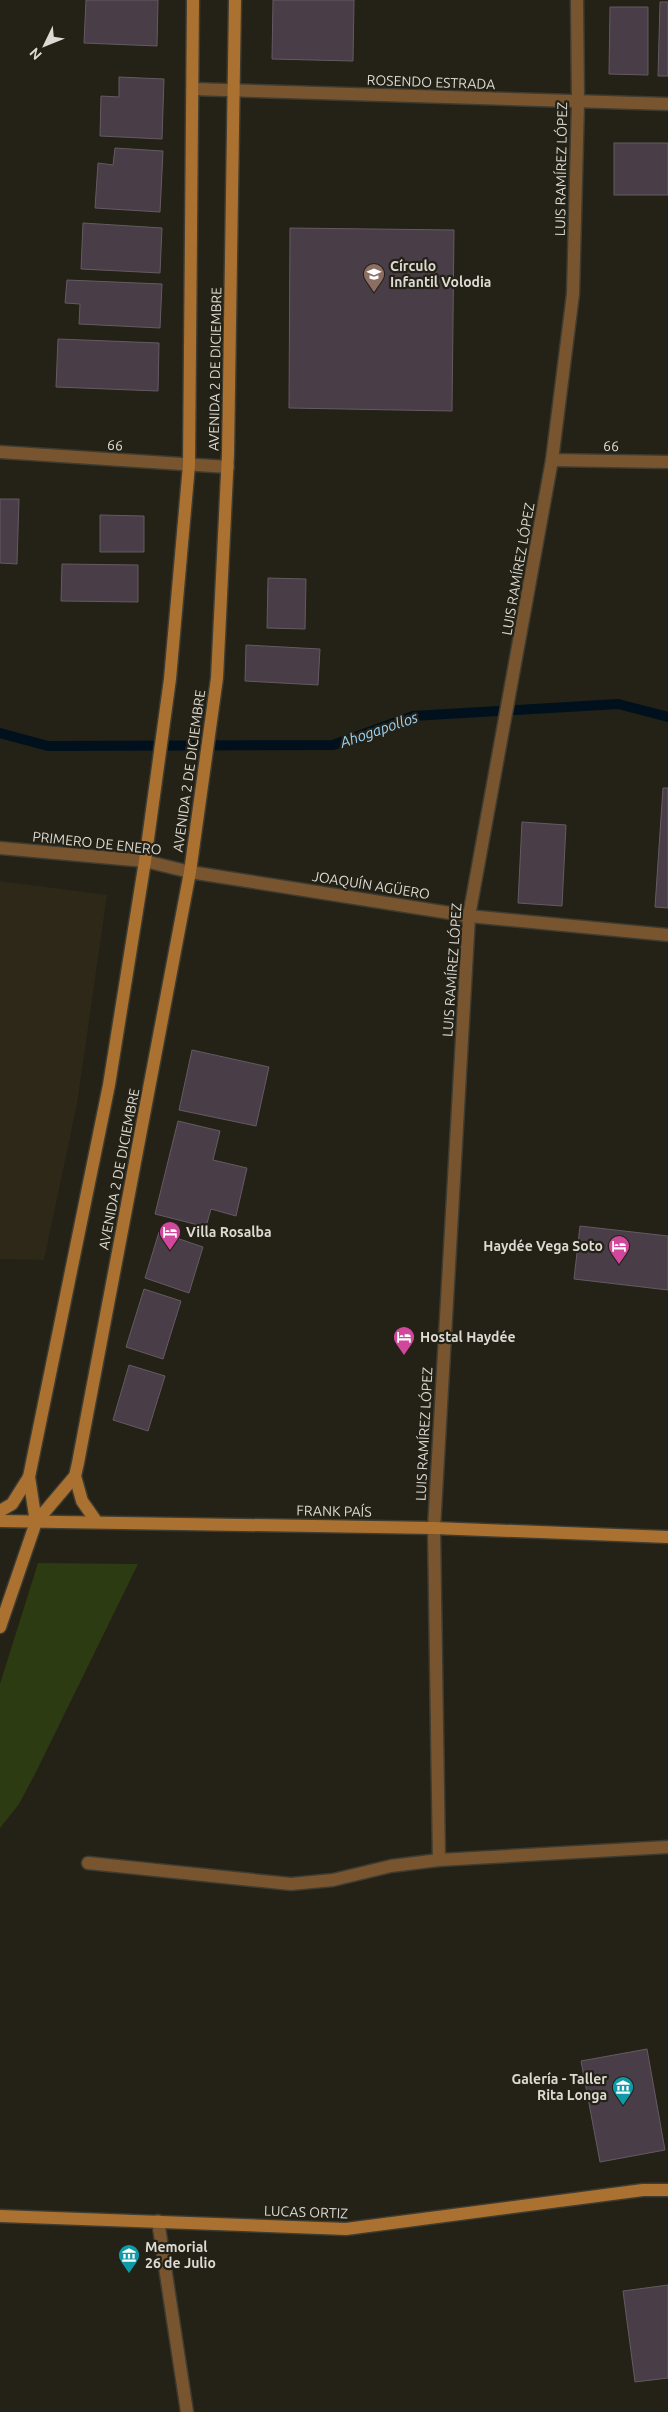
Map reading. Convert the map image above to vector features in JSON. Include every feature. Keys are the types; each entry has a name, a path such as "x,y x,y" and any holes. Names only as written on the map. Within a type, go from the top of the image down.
{"main road":[{"name":"AVENIDA 2 DE DICIEMBRE","path":"36,1522 29,1477 109,1085 145,861 170,679 189,465 193,0"},
{"name":"AVENIDA 2 DE DICIEMBRE","path":"0,1627 36,1522 75,1476 190,872 217,678 228,467 235,0"},
{"path":"75,1476 82,1502 96,1521"},
{"path":"0,1511 12,1504 29,1477"},
{"name":"FRANK PAÍS","path":"0,1521 96,1521 434,1528 668,1537"},
{"name":"LUCAS ORTIZ","path":"0,2216 346,2229 643,2190 668,2190"}],"street":[{"name":"LUIS RAMÍREZ LÓPEZ","path":"439,1860 434,1528 469,916 552,460 573,294 578,102 577,0"},
{"name":"ROSENDO ESTRADA","path":"193,90 668,104"},
{"name":"66","path":"0,452 228,467"},
{"name":"66","path":"552,460 668,462"},
{"name":"PRIMERO DE ENERO","path":"0,848 145,861 190,872"},
{"name":"JOAQUÍN AGÜERO","path":"190,872 469,916 668,935"},
{"path":"88,1863 291,1884 333,1880 391,1866 439,1860 668,1847"},
{"path":"158,2221 187,2412"}],"shaded area":[{"path":"0,881 107,895 77,1104 44,1260 0,1259"}],"green space":[{"path":"38,1563 138,1564 37,1770 19,1804 0,1828 0,1684"}],"building":[{"path":"86,0 158,0 157,46 84,43"},
{"path":"273,0 354,0 353,61 272,59"},
{"path":"660,2 668,2 668,76 658,76"},
{"path":"610,7 648,7 648,75 609,74"},
{"path":"119,77 164,79 162,139 100,136 101,96 119,97"},
{"path":"614,143 668,143 668,195 614,195"},
{"path":"115,148 163,151 160,212 95,208 98,163 113,165"},
{"path":"83,223 162,228 160,273 81,269"},
{"path":"290,228 454,230 452,411 289,408"},
{"path":"67,280 162,284 160,328 79,324 80,304 65,303"},
{"path":"58,339 159,343 158,391 56,387"},
{"path":"0,499 19,499 17,564 0,563"},
{"path":"100,515 144,516 144,552 100,552"},
{"path":"62,564 138,565 138,602 61,601"},
{"path":"268,578 306,579 305,629 267,628"},
{"path":"246,645 320,649 318,685 245,681"},
{"path":"663,788 668,788 668,908 655,907"},
{"path":"522,822 566,825 562,906 518,903"},
{"path":"192,1050 269,1067 256,1126 179,1110"},
{"path":"178,1121 220,1131 213,1160 247,1168 236,1216 211,1209 206,1227 155,1214"},
{"path":"580,1226 668,1236 668,1290 574,1279"},
{"path":"159,1232 203,1247 189,1293 145,1278"},
{"path":"144,1289 181,1301 163,1359 126,1347"},
{"path":"129,1365 165,1376 148,1431 113,1420"},
{"name":"Galería - Taller Rita Longa","path":"647,2049 665,2150 600,2162 581,2061"},
{"path":"668,2285 668,2378 635,2382 623,2291"}],"waterway":[{"name":"Ahogapollos","path":"0,733 48,746 333,745 413,716 618,704 668,717"}],"place":[{"name":"Círculo Infantil Volodia","path":"374,293"},
{"name":"Villa Rosalba","path":"170,1251"},
{"name":"Haydée Vega Soto","path":"619,1265"},
{"name":"Hostal Haydée","path":"404,1356"},
{"name":"Galería - Taller Rita Longa","path":"623,2106"},
{"name":"Memorial 26 de Julio","path":"129,2274"}]}
